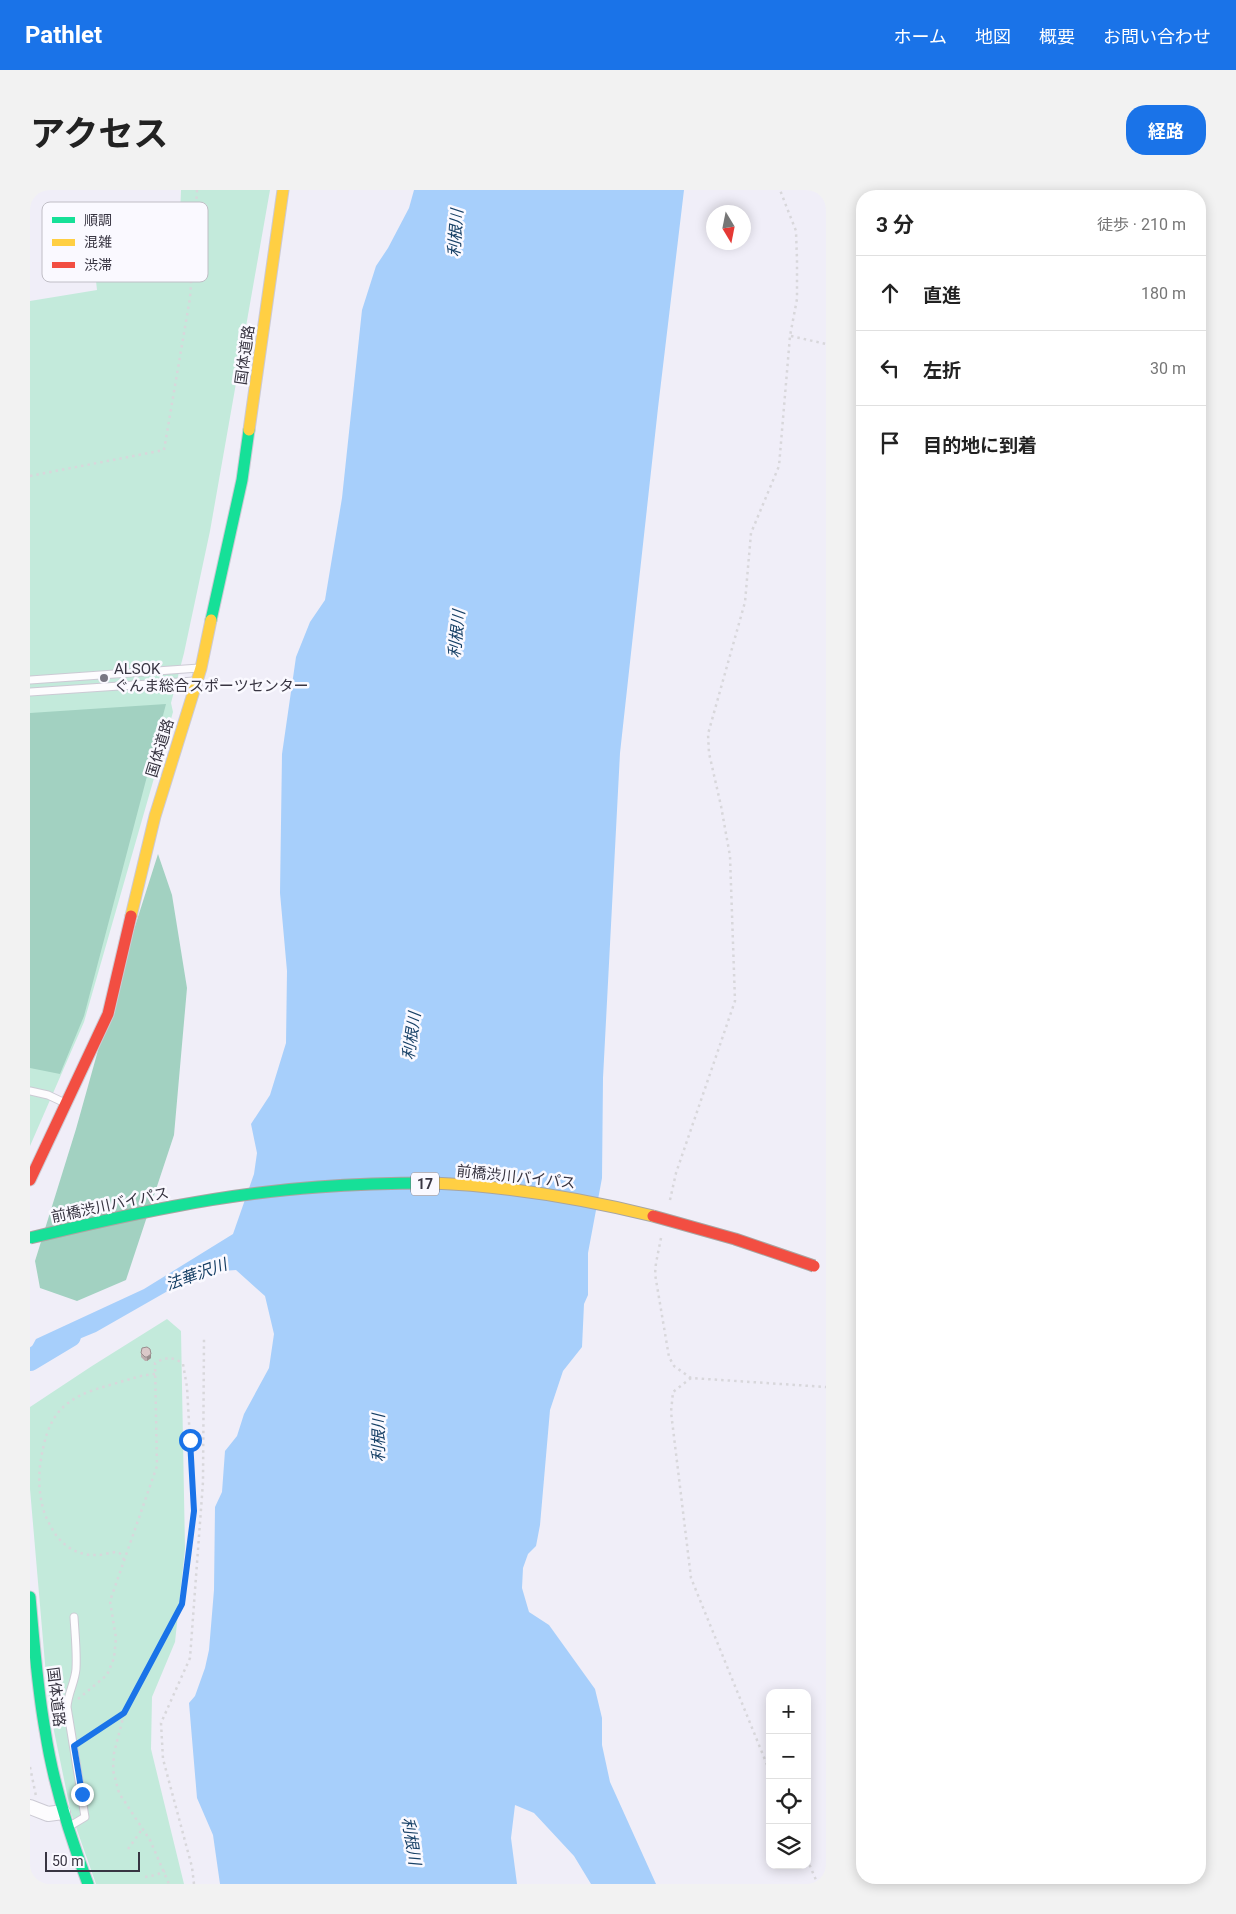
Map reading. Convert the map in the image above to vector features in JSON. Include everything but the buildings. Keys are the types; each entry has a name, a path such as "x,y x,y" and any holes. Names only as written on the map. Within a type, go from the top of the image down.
{"main road":[{"name":"国体道路","path":"30,1180 108,1014 154,816 201,668 242,480 283,190"},
{"name":"前橋渋川バイパス","path":"30,1238 172,1207 269,1192 368,1184 444,1184 491,1187 545,1194 618,1207 724,1235 814,1266"},
{"name":"国体道路","path":"30,1597 48,1749 67,1828 88,1884"}],"street":[{"path":"33,1808 48,1814 63,1812"}],"lane":[{"path":"30,680 201,668"},
{"path":"30,692 197,680"},
{"path":"30,1091 48,1095 66,1104"},
{"path":"67,1828 85,1817 67,1707 68,1692 73,1684 76,1668 74,1617"}],"path":[{"path":"668,1209 676,1173 735,1001 730,856 709,753 708,734 745,602 751,533 778,466 790,336 797,299 796,231 780,190"},
{"path":"30,476 164,450 190,298 191,282"},
{"path":"790,336 826,344"},
{"path":"662,1236 655,1274 669,1357 674,1366 691,1378 826,1387"},
{"path":"194,1884 192,1867 163,1759 161,1723 190,1658 203,1482 204,1339"},
{"path":"67,1707 91,1690 107,1675 114,1658 116,1638 110,1601 157,1466 155,1363 165,1358 176,1358 183,1364 187,1387 194,1511 182,1604 124,1713 114,1753 113,1770 119,1793 150,1840 169,1884"},
{"path":"125,1561 122,1555 117,1552 87,1555 78,1553 62,1543 50,1525 40,1496 39,1474 43,1446 54,1416 71,1400 93,1389 155,1374"},
{"path":"691,1378 673,1392 671,1412 691,1578 766,1762"},
{"path":"74,1746 124,1713"},
{"path":"30,1767 37,1802 33,1808"},
{"path":"128,1848 142,1828"},
{"path":"811,1868 818,1884"},
{"path":"144,1877 156,1876 164,1871"}],"green space":[{"name":"ALSOK ぐんま総合スポーツセンター","path":"181,190 270,190 210,531 184,653 171,703 173,712 84,1022 30,1146 30,301 97,290 96,282 208,282 208,202 181,202"},
{"path":"166,704 84,1016 60,1074 30,1068 30,713"},
{"path":"158,854 172,895 187,988 174,1135 126,1280 77,1301 40,1288 35,1261 76,1129 116,986"},
{"path":"167,1319 181,1331 185,1549 175,1642 152,1697 151,1749 184,1884 96,1884 71,1813 54,1731 46,1675 30,1489 30,1407"}],"water":[{"name":"利根川","path":"414,190 684,190 620,753 603,1078 602,1178 588,1253 588,1295 584,1304 582,1347 563,1371 550,1410 540,1525 536,1546 528,1554 523,1568 522,1588 529,1612 549,1625 595,1689 602,1718 602,1745 610,1782 656,1884 591,1884 574,1856 534,1813 515,1805 511,1838 517,1884 220,1884 213,1835 197,1798 189,1703 195,1696 209,1650 214,1590 215,1507 222,1492 225,1451 237,1436 244,1414 269,1368 274,1334 265,1296 236,1270 196,1273 96,1332 45,1353 30,1350 36,1339 144,1289 233,1234 254,1174 257,1153 251,1124 270,1095 286,1043 287,971 280,893 282,754 296,657 310,622 325,600 342,498 362,310 376,266 388,248 409,208"}],"waterway":[{"name":"法華沢川","path":"30,1360 70,1336"}],"traffic: fast":[{"path":"211,620 242,480 249,430"},
{"path":"30,1238 173,1206 245,1195 332,1186 432,1183"},
{"path":"30,1597 38,1680 48,1750 62,1808 88,1884"}],"traffic: slow":[{"path":"249,430 283,190"},
{"path":"131,916 155,816 201,668 211,620"},
{"path":"432,1183 488,1187 543,1194 653,1216"}],"traffic: jam":[{"path":"30,1180 108,1014 131,916"},
{"path":"653,1216 735,1239 814,1266"}],"place":[{"name":"ALSOK ぐんま総合スポーツセンター","path":"104,678"}],"route":[{"path":"82,1794 74,1746 124,1713 182,1604 194,1511 190,1440"}]}
